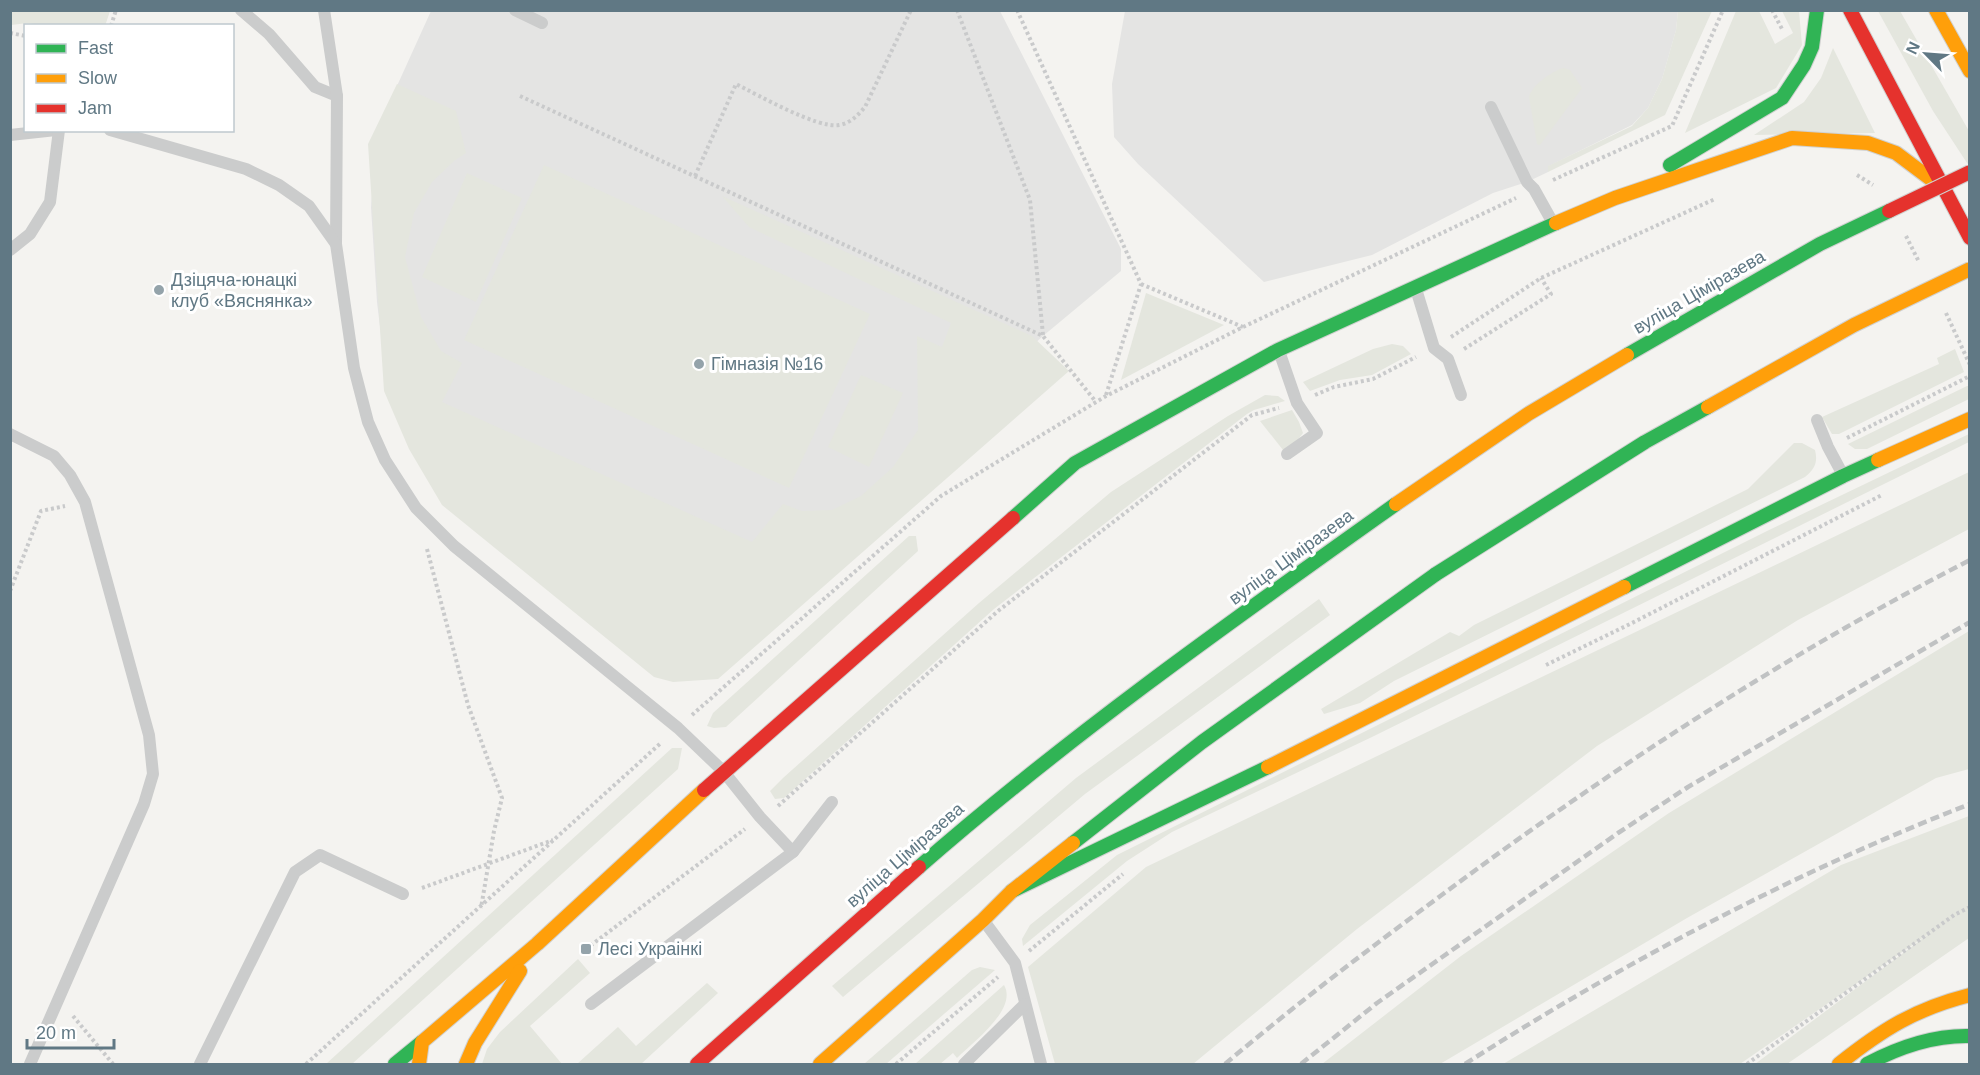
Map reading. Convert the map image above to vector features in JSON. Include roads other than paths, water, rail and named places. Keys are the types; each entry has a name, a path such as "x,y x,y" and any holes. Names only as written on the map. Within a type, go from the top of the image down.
{"main road":[{"path":"1615,198 1782,98 1804,65 1812,47 1817,10"},
{"path":"1850,10 1940,186 1970,238"},
{"path":"1935,10 1970,71"},
{"path":"395,1065 537,944 724,772 1075,463 1278,350 1554,224 1615,198 1792,138 1868,143 1896,153 1940,186"},
{"name":"вуліца Ціміразева","path":"697,1065 800,971 973,820 1165,669 1396,504 1528,414 1676,325 1820,244 1970,172"},
{"path":"820,1065 983,920 1012,891 1202,742 1436,574 1645,442 1854,326 1970,269"},
{"path":"1012,891 1351,726 1843,476 1970,419"},
{"path":"466,1065 475,1043 537,944"},
{"path":"1839,1065 1878,1032 1913,1012 1946,1000 1970,995"},
{"path":"1867,1065 1879,1057 1922,1043 1958,1035 1970,1036"},
{"path":"419,1065 422,1042"}],"lane":[{"path":"241,10 269,34 315,87 337,96"},
{"path":"324,10 337,96 336,244 354,368 368,422 385,460 416,508 454,546 678,728 724,772 760,817 793,852"},
{"path":"516,10 542,23"},
{"path":"1491,107 1527,182 1534,189 1554,224"},
{"path":"10,135 38,132"},
{"path":"10,250 30,234 50,202 57,132"},
{"path":"117,132 246,169 279,185 309,206 336,244"},
{"path":"1416,288 1434,348 1448,359 1461,395"},
{"path":"1278,350 1297,403 1317,433 1287,454"},
{"path":"1817,420 1843,476"},
{"path":"10,434 54,456 70,475 85,502 149,735 153,774 144,804 30,1065"},
{"path":"591,1004 793,852 832,802"},
{"path":"200,1065 295,872 320,855 403,894"},
{"path":"983,920 1015,963 1041,1065"},
{"path":"964,1065 1025,1004"}],"railway":[{"path":"1225,1064 1412,917 1632,761 1764,676 1900,597 1970,560"},
{"path":"1301,1064 1377,1003 1618,833 1688,787 1970,622"},
{"path":"1465,1064 1586,990 1711,922 1839,859 1970,804"}],"place":[{"name":"Дзіцяча-юнацкі клуб «Вяснянка»","path":"159,290"},
{"name":"Гімназія №16","path":"699,364"},
{"name":"Лесі Украінкі","path":"586,949"}]}
